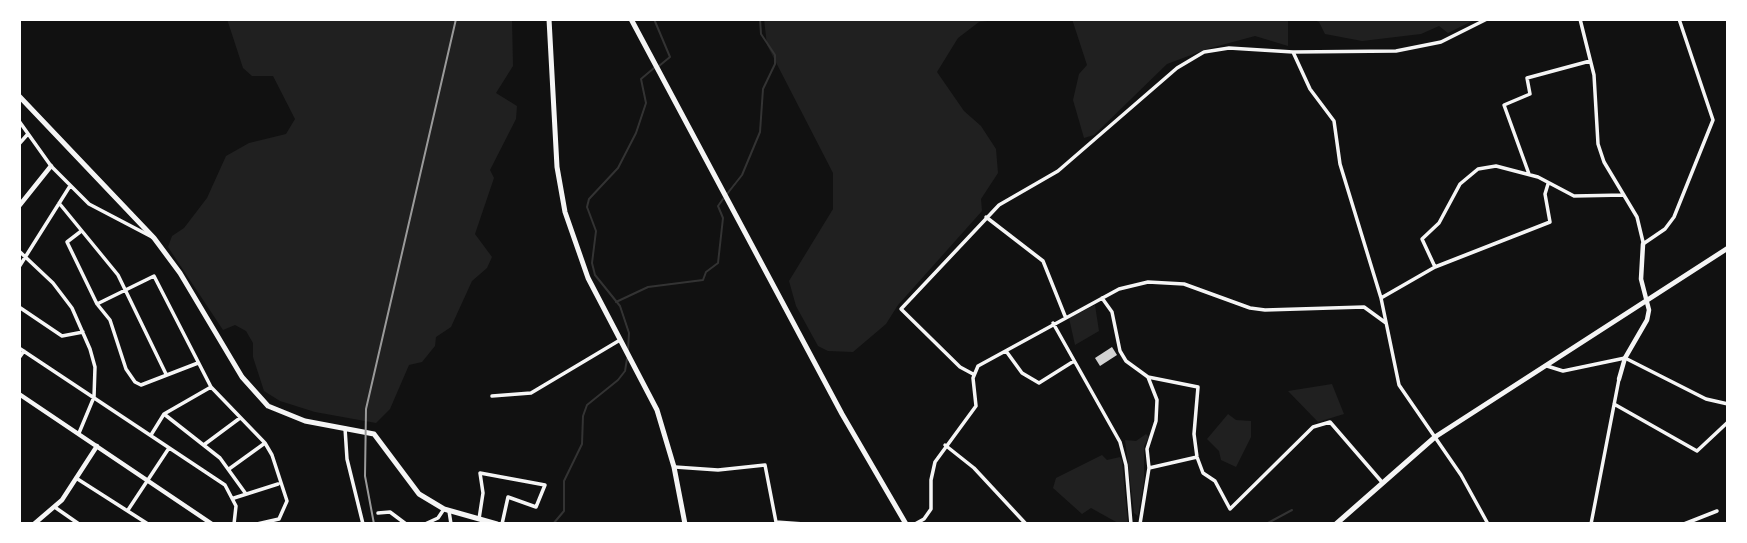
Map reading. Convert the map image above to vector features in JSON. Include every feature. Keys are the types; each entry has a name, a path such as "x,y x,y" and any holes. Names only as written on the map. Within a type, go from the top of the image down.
{"main road":[{"path":"549,19 556,167 565,212 588,278 657,410 674,467 685,524"},
{"path":"631,19 849,426 906,524"},
{"path":"19,96 153,238 180,273 254,393 268,406 285,414 379,438 405,479 419,494 446,510 499,524"},
{"path":"1336,524 1381,481 1435,437 1728,248"}],"street":[{"path":"973,374 960,367 901,309 985,217 999,205 1058,171 1177,68 1204,52 1229,48 1293,52 1396,51 1441,42 1487,19"},
{"path":"1580,19 1594,75 1598,144 1642,228 1641,279 1648,300 1647,320 1625,358 1619,379 1591,524"},
{"path":"1643,244 1665,229 1674,217 1713,120 1679,19"},
{"path":"1293,52 1310,89 1334,121 1340,164 1381,298 1399,385 1435,437 1488,524"},
{"path":"1530,175 1504,105 1530,94 1527,78 1590,61"},
{"path":"19,121 51,166 89,204 153,238"},
{"path":"19,144 27,134"},
{"path":"19,206 51,166"},
{"path":"1435,267 1422,239 1439,223 1467,177 1478,169 1490,166 1530,175 1574,196 1623,195"},
{"path":"1381,298 1435,267 1550,222 1545,194 1548,184"},
{"path":"19,267 70,186"},
{"path":"59,203 80,232 118,275 166,374"},
{"path":"985,217 1043,261 1065,316"},
{"path":"80,232 67,242 97,304 110,320 126,369 135,382 141,385 198,363"},
{"path":"19,251 53,283 83,332 95,367 94,397 79,433"},
{"path":"97,304 154,276 211,387 265,443 272,455 287,501 279,519 257,524"},
{"path":"915,524 931,509 931,480 935,461 976,406 973,374 978,366 1052,323 1102,298 1133,285 1165,282 1203,289 1250,308 1364,307 1386,323"},
{"path":"1102,298 1112,312 1120,351 1126,360 1147,377 1157,400 1156,421 1147,449 1149,468 1140,524"},
{"path":"19,307 62,337 83,332"},
{"path":"1052,323 1124,451 1131,524"},
{"path":"492,396 531,393 623,341"},
{"path":"19,358 21,349 225,485 234,498 237,513 234,524"},
{"path":"1005,351 1022,373 1040,383 1049,374 1074,361"},
{"path":"1545,365 1563,371 1625,358 1706,399 1728,404"},
{"path":"1147,377 1198,387 1194,434 1197,457 1203,473 1215,481 1230,509 1314,427 1330,422 1381,481"},
{"path":"151,435 164,414 211,387"},
{"path":"19,394 212,524"},
{"path":"1614,404 1697,451 1728,422"},
{"path":"164,414 204,445 229,469 246,494"},
{"path":"204,445 240,418"},
{"path":"345,428 347,459 365,517 363,524"},
{"path":"229,469 265,443"},
{"path":"945,445 974,468 1026,524"},
{"path":"34,524 56,508 97,446"},
{"path":"128,510 169,448"},
{"path":"1149,468 1197,457"},
{"path":"674,467 718,470 765,465 776,523 804,524"},
{"path":"479,519 483,493 480,473 545,485 536,507 508,497 499,524"},
{"path":"76,478 148,524"},
{"path":"234,498 279,483"},
{"path":"56,508 79,524"},
{"path":"425,524 438,518 446,510 451,524"},
{"path":"1684,524 1717,511"},
{"path":"378,513 390,512 406,524"},
{"path":"1696,518 1699,524"}],"shaded area":[{"path":"227,19 512,19 513,66 496,93 517,106 516,119 490,170 494,178 475,234 492,257 487,268 472,281 451,327 436,337 435,346 422,362 409,365 390,409 376,423 315,412 280,401 264,391 253,357 253,343 246,331 235,325 223,330 168,247 172,236 184,228 207,198 226,156 249,143 286,134 295,119 273,76 252,76 243,68"},
{"path":"764,19 1005,19 979,22 958,38 937,72 964,111 981,126 996,149 998,173 981,199 982,211 898,305 886,324 853,352 828,351 818,346 796,306 789,281 833,209 833,173 767,45"},
{"path":"1072,19 1288,19 1288,46 1255,36 1207,49 1167,64 1094,135 1084,138 1073,100 1079,74 1087,65"},
{"path":"1311,19 1476,19 1448,33 1439,26 1421,34 1362,41 1325,34 1319,22"},
{"path":"1095,305 1099,331 1075,345 1069,318"},
{"path":"1332,384 1344,414 1318,422 1288,391"},
{"path":"1228,414 1236,420 1251,421 1251,437 1236,467 1221,460 1219,451 1207,439"},
{"path":"1146,434 1149,437 1144,446 1144,481 1138,516 1134,513 1125,440 1136,441"},
{"path":"1102,455 1107,460 1120,457 1122,461 1128,524 1118,523 1091,508 1082,514 1053,488 1056,478"}],"building":[{"path":"1112,347 1117,355 1100,366 1095,358"}],"waterway":[{"path":"654,19 670,57 659,66"},
{"path":"727,194 742,175 760,132 763,89 775,64 775,55 761,34 760,19"},
{"path":"628,350 629,333 620,306 595,275 592,263 596,231 587,207 589,199 618,168 636,133 646,103 641,79 654,68"},
{"path":"616,302 648,287 703,280 706,272 718,263 723,218 718,206 723,199"},
{"path":"553,524 564,511 564,481 582,444 583,416 587,405 618,380 625,371 627,359"},
{"path":"1266,524 1292,510"}],"railway":[{"path":"374,524 365,476 366,409 456,19"}]}
